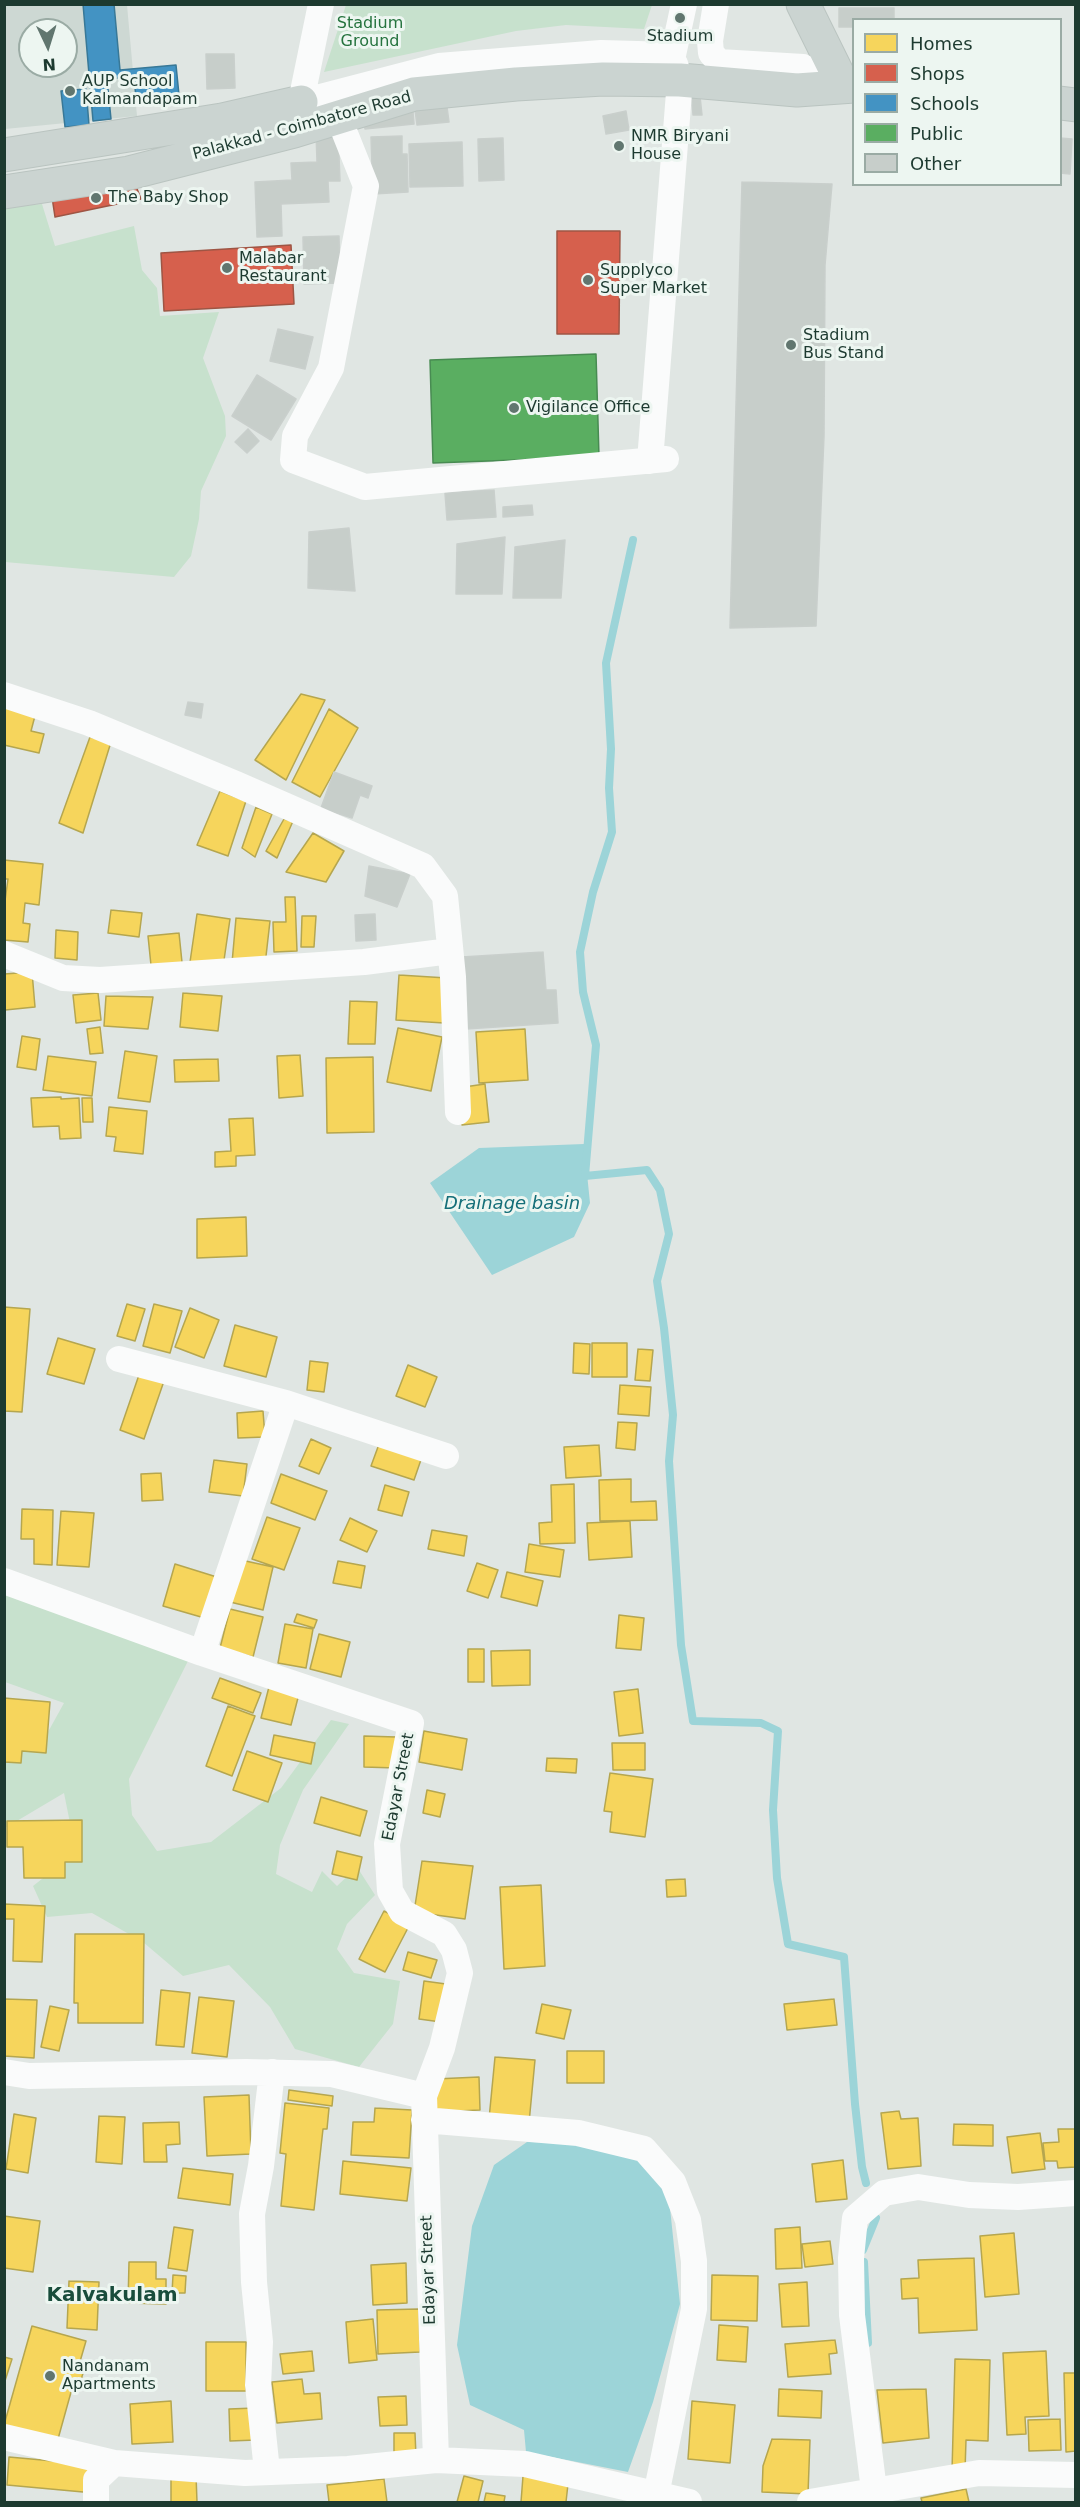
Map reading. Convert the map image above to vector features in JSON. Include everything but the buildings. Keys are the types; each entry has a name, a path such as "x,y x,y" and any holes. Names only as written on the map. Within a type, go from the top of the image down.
{"main road":[{"path":"803,4 848,86"},
{"name":"Palakkad - Coimbatore Road","path":"4,155 222,120 338,116 414,94 603,79 676,68 797,90 848,86"},
{"name":"Palakkad - Coimbatore Road","path":"4,192 129,173 298,117"}],"street":[{"path":"298,117 321,4"},
{"path":"338,116 366,186 331,368 295,436 293,460 365,487 658,460 676,68 684,4"},
{"path":"716,4 710,41 711,53 719,62 804,67 848,86"},
{"path":"298,117 439,66 601,53 676,68"},
{"path":"4,696 89,723 423,866 445,896 458,1112"},
{"path":"4,954 63,978 100,980 364,962 450,951"},
{"path":"119,1359 286,1403 446,1456"},
{"path":"202,1653 286,1403"},
{"name":"Edayar Street","path":"4,1581 202,1653 411,1723 387,1844 390,1891 402,1912 444,1934 454,1950 460,1973 442,2048 424,2108 436,2460"},
{"path":"4,2072 29,2076 272,2072 332,2074 424,2108 578,2133 644,2149 673,2182 688,2220 694,2261 694,2309 656,2495"},
{"path":"267,2471 258,2385 260,2342 254,2282 252,2214 261,2166 272,2072"},
{"path":"874,2490 852,2315 851,2258 855,2217 884,2193 918,2187 969,2195 1018,2197 1076,2193"},
{"path":"4,2437 114,2463 245,2473 348,2469 436,2460 525,2464 689,2502"},
{"path":"96,2502 96,2480 114,2463"},
{"path":"810,2502 979,2473 1076,2475"}],"shaded area":[{"name":"AUP School Kalmandapam","path":"5,5 127,5 137,116 5,129"}],"green space":[{"name":"Stadium Ground","path":"346,4 652,5 644,29 566,25 516,31 324,72"},
{"path":"42,204 55,246 134,226 142,270 157,288 160,316 219,312 203,358 225,416 226,436 201,491 199,519 191,556 174,577 5,562 5,207"},
{"path":"4,1590 188,1661 129,1779 132,1815 157,1851 211,1842 281,1788 331,1720 349,1724 303,1790 280,1845 276,1874 312,1892 322,1871 337,1886 357,1867 375,1895 347,1924 337,1949 354,1973 400,1981 393,2024 359,2067 295,2049 270,2007 229,1965 183,1976 143,1942 92,1913 47,1917 33,1886 61,1864 73,1838 64,1793 5,1828 5,1755 43,1741 64,1703 5,1682"}],"water":[{"name":"Drainage basin","path":"584,1144 590,1203 574,1237 492,1275 430,1183 479,1148"},
{"path":"527,2142 572,2143 626,2153 657,2171 670,2208 680,2304 653,2402 628,2472 526,2452 524,2430 470,2405 457,2345 472,2226 494,2165"}],"waterway":[{"path":"633,540 606,663 611,749 609,788 612,832 593,892 580,952 583,992 596,1045 585,1176 647,1170 660,1190 669,1234 657,1281 673,1415 669,1461 681,1645 693,1721 761,1723 778,1731 773,1810 777,1878 788,1944 844,1957 855,2104 866,2183"},
{"path":"863,2250 876,2218"},
{"path":"864,2262 868,2343"}],"place":[{"name":"Stadium","path":"680,18"},
{"name":"AUP School Kalmandapam","path":"70,91"},
{"name":"NMR Biryani House","path":"619,146"},
{"name":"The Baby Shop","path":"96,198"},
{"name":"Malabar Restaurant","path":"227,268"},
{"name":"Supplyco Super Market","path":"588,280"},
{"name":"Stadium Bus Stand","path":"791,345"},
{"name":"Vigilance Office","path":"514,408"},
{"name":"Nandanam Apartments","path":"50,2376"}],"district":[{"name":"Kalvakulam","path":"112,2296"}]}
